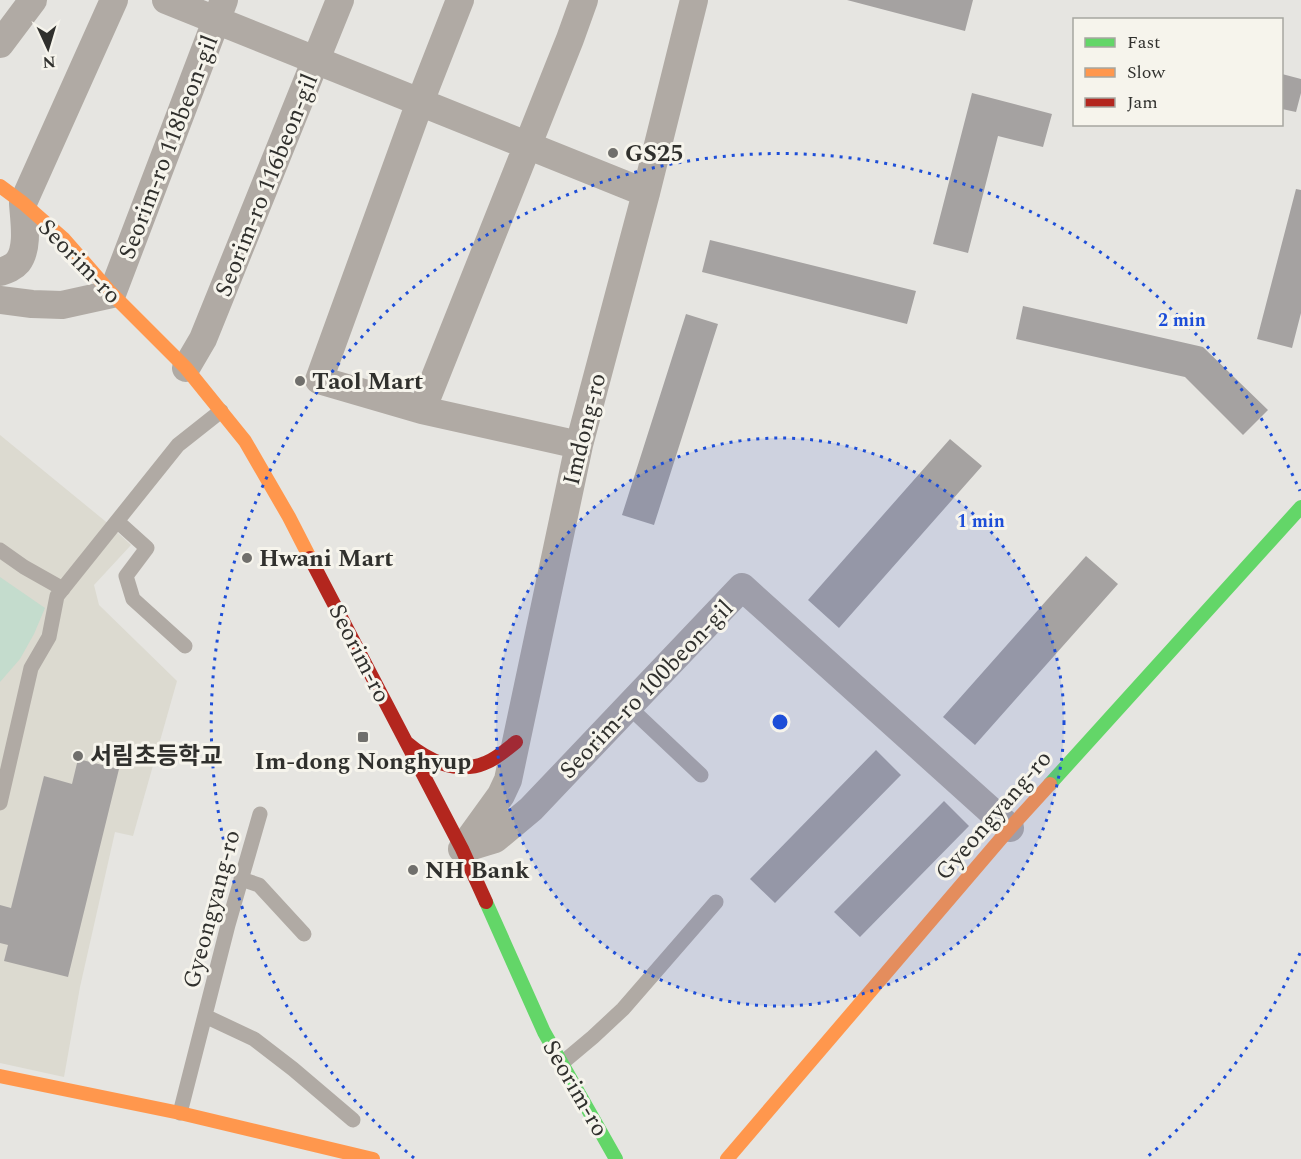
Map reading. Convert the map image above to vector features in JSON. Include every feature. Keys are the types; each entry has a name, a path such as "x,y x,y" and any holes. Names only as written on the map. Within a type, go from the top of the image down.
{"street":[{"path":"0,44 33,0"},
{"name":"Seorim-ro","path":"22,203 114,0"},
{"path":"166,0 220,10 316,61 646,193"},
{"name":"Seorim-ro 116beon-gil","path":"186,368 203,339 340,0"},
{"path":"422,410 584,0"},
{"name":"Imdong-ro","path":"462,849 501,795 508,780 579,445 646,193 694,0"},
{"name":"Seorim-ro 118beon-gil","path":"112,294 220,10"},
{"path":"457,11 420,102 319,380 422,410 579,445"},
{"name":"Seorim-ro","path":"0,186 64,239 112,294 186,368 245,441 289,517 462,849 544,1032 616,1159"},
{"path":"0,272 18,262 24,247 25,229 22,203"},
{"path":"0,300 62,305 112,294"},
{"name":"Gyeongyang-ro","path":"727,1159 1010,828 1301,507"},
{"name":"Seorim-ro 100beon-gil","path":"462,849 495,839 531,809 742,587 1010,828"},
{"path":"406,742 431,761 465,767 479,766 491,761 516,742"},
{"path":"0,1076 180,1113 373,1159"}],"lane":[{"path":"0,803 31,668 49,637 57,596 178,445 220,411"},
{"path":"117,521 147,548 126,576 133,599 185,646"},
{"path":"0,550 24,567 63,589"},
{"path":"629,707 701,775"},
{"name":"Gyeongyang-ro","path":"180,1113 228,925 260,814"},
{"path":"241,879 259,885 304,933"},
{"path":"562,1063 622,1009 716,902"},
{"name":"Gyeongyang-ro","path":"205,1016 254,1039 353,1120"}],"shaded area":[{"name":"서림초등학교","path":"0,435 131,545 94,585 99,605 177,681 133,836 115,832 80,987 64,1077 0,1063"}],"green space":[{"path":"0,577 45,608 20,659 0,682"}],"building":[{"path":"847,0 973,0 965,31"},
{"path":"1283,74 1301,79 1301,93 1296,112 1283,109"},
{"path":"972,93 1052,114 1043,147 998,136 968,253 933,244"},
{"path":"1296,189 1301,190 1301,313 1292,348 1257,339"},
{"path":"710,240 916,291 907,324 702,272"},
{"path":"1023,306 1203,347 1268,410 1243,435 1185,377 1016,339"},
{"path":"686,314 718,324 654,525 622,515"},
{"path":"950,439 982,466 839,628 808,600"},
{"path":"1086,556 1118,584 975,745 943,717"},
{"path":"876,750 901,775 775,903 750,879"},
{"path":"78,759 119,769 68,977 4,961 8,945 0,943 0,905 11,908 44,776 72,784"},
{"path":"944,801 969,826 860,937 834,912"}],"traffic: fast":[{"path":"1050,784 1301,507"},
{"path":"486,902 544,1032 616,1159"}],"traffic: slow":[{"path":"0,186 64,239 112,294 186,368 245,441 310,558"},
{"path":"727,1159 1050,784"},
{"path":"0,1076 180,1113 373,1159"}],"traffic: jam":[{"path":"310,558 462,849 486,902"},
{"path":"406,742 433,760 464,767 489,761 516,742"}],"place":[{"name":"GS25","path":"613,153"},
{"name":"Taol Mart","path":"300,381"},
{"name":"Hwani Mart","path":"247,558"},
{"name":"Im-dong Nonghyup","path":"363,737"},
{"name":"서림초등학교","path":"78,756"},
{"name":"NH Bank","path":"413,870"}]}
